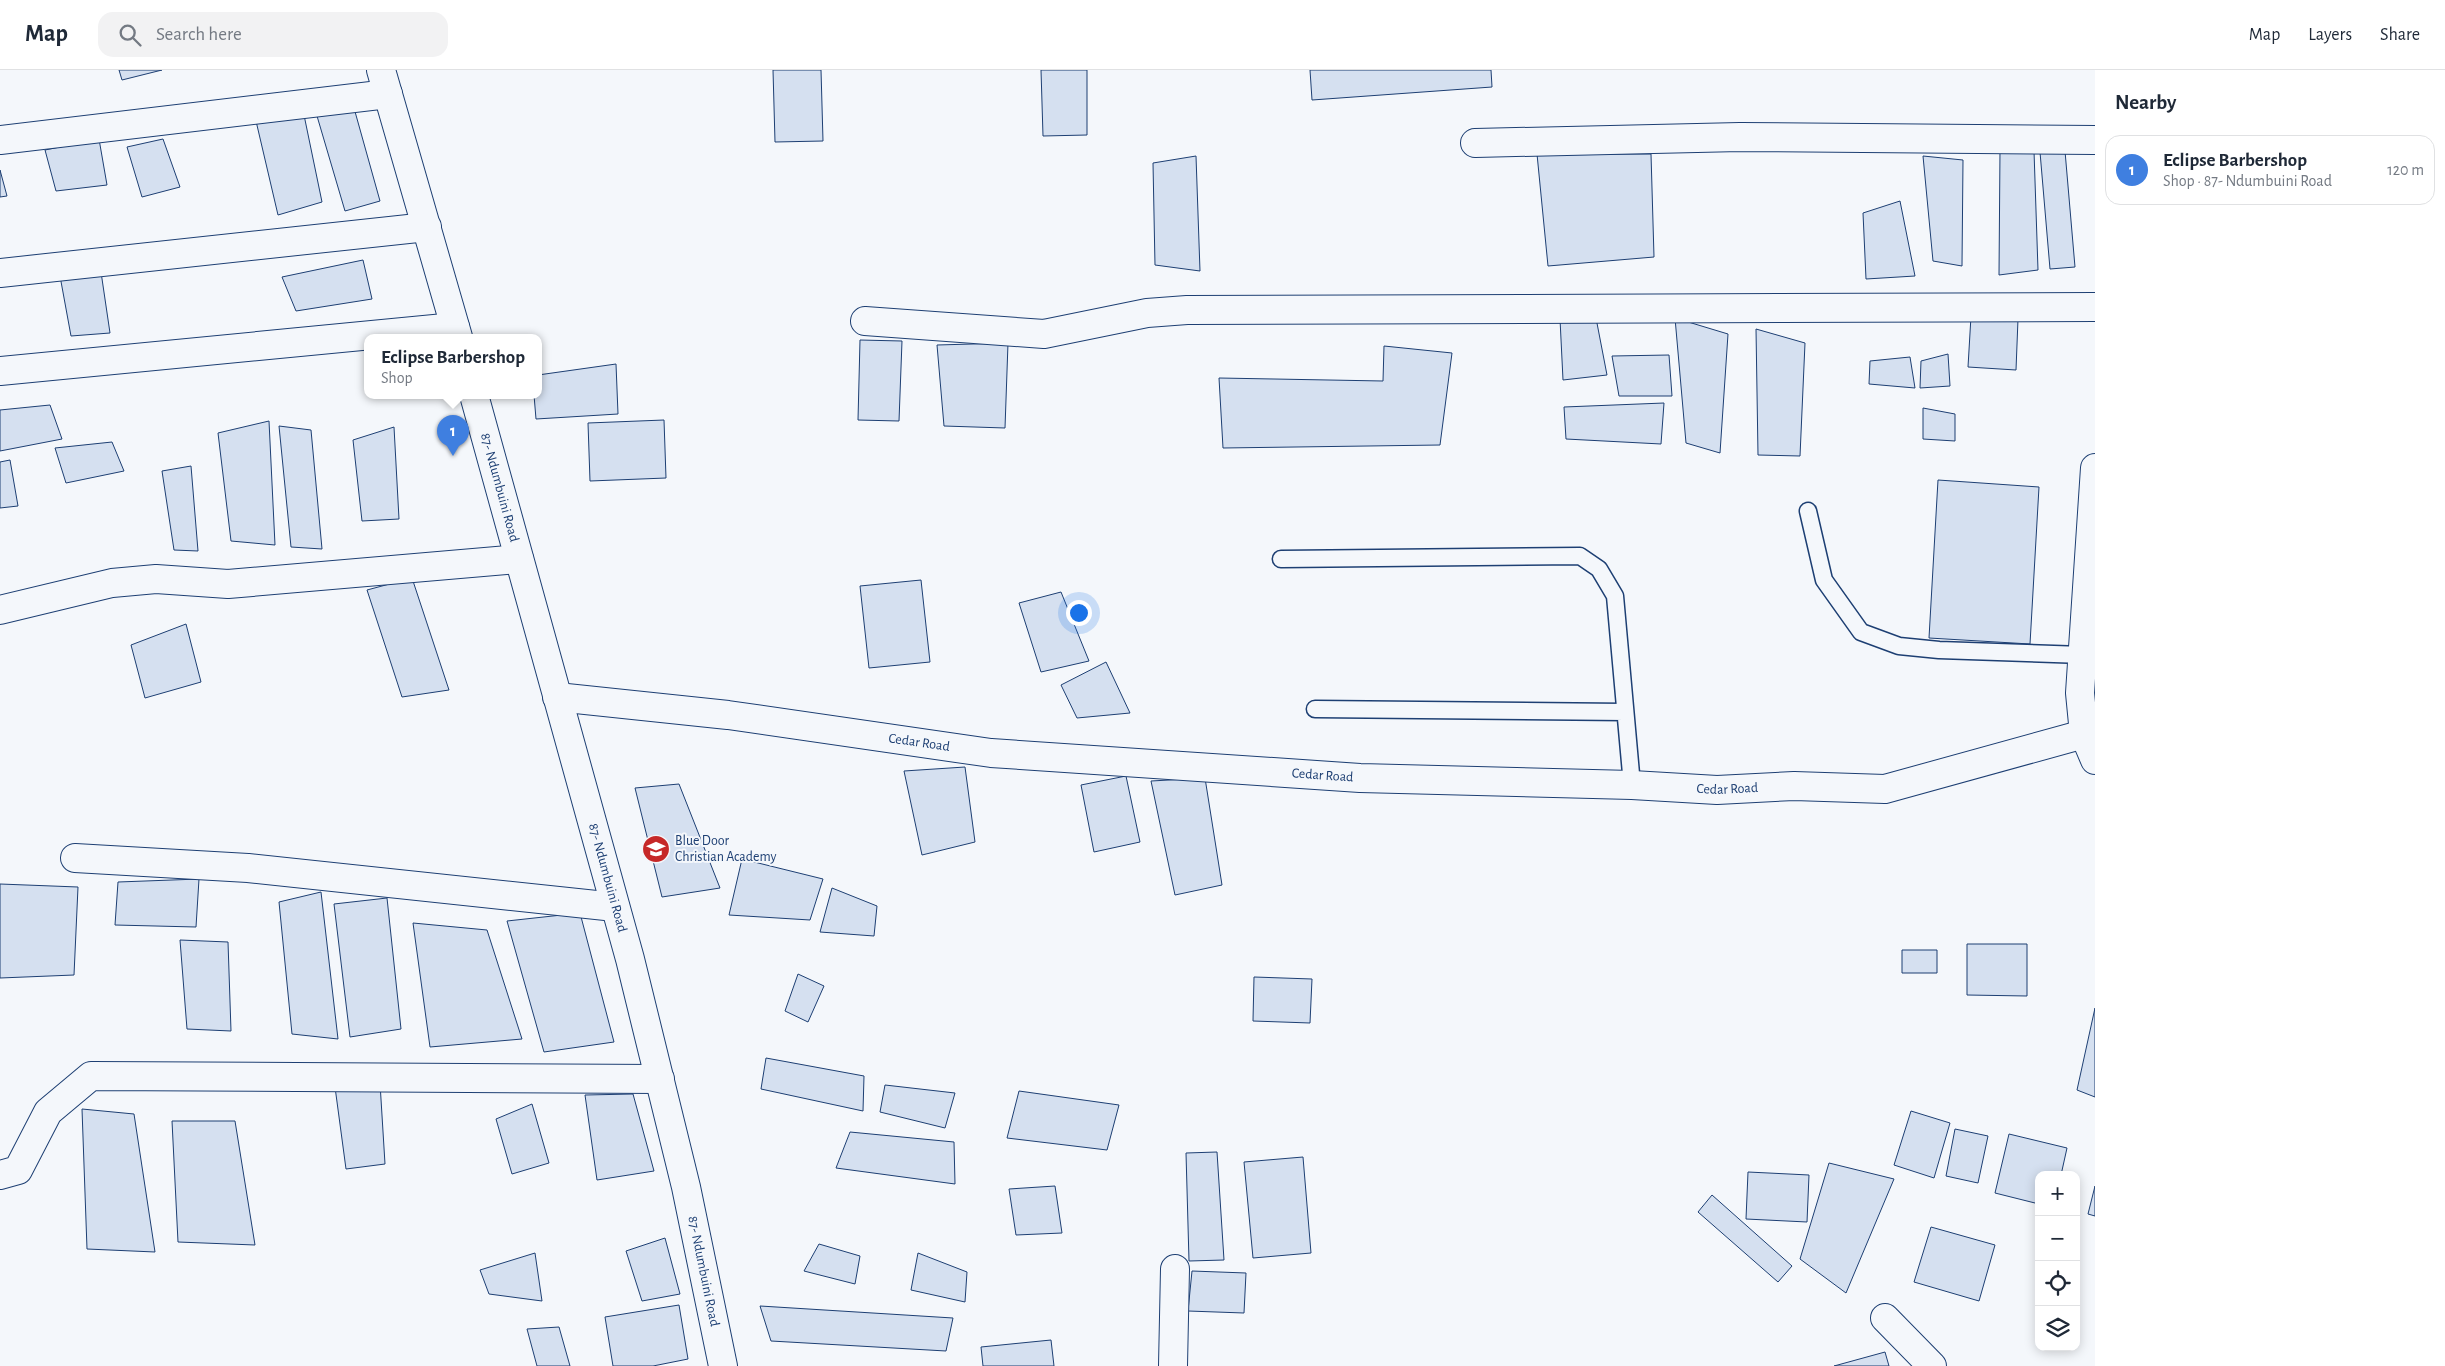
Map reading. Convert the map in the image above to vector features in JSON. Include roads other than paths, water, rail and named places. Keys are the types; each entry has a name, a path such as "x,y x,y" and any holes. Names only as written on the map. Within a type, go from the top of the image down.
{"street":[{"path":"0,140 384,82 428,227 456,332 433,334"},
{"path":"1475,143 1740,137 2095,140"},
{"path":"0,273 428,227"},
{"path":"865,321 1044,334 1148,313 1187,310 2095,307"},
{"path":"0,371 364,340"},
{"name":"87- Ndumbuini Road","path":"475,399 615,907 660,1079 686,1187 723,1366"},
{"path":"2095,468 2080,693 2084,734 2095,760"},
{"path":"0,610 112,583 156,578 228,584 519,559"},
{"name":"Cedar Road","path":"557,696 728,715 991,753 1360,778 1632,785 1717,790 1794,786 1885,789 2084,734"},
{"path":"75,858 248,868 615,907"},
{"path":"0,1175 18,1170 48,1112 91,1076 660,1079"},
{"path":"1173,1366 1175,1269"},
{"path":"1886,1318 1932,1366"}],"lane":[{"path":"1808,511 1824,580 1862,632 1900,646 1939,650 2083,655"},
{"path":"1281,559 1580,556 1598,569 1615,596 1632,785"},
{"path":"1314,709 1625,712"}],"place":[{"name":"Eclipse Barbershop","path":"453,456"},
{"name":"Blue Door Christian Academy","path":"656,849"}]}
